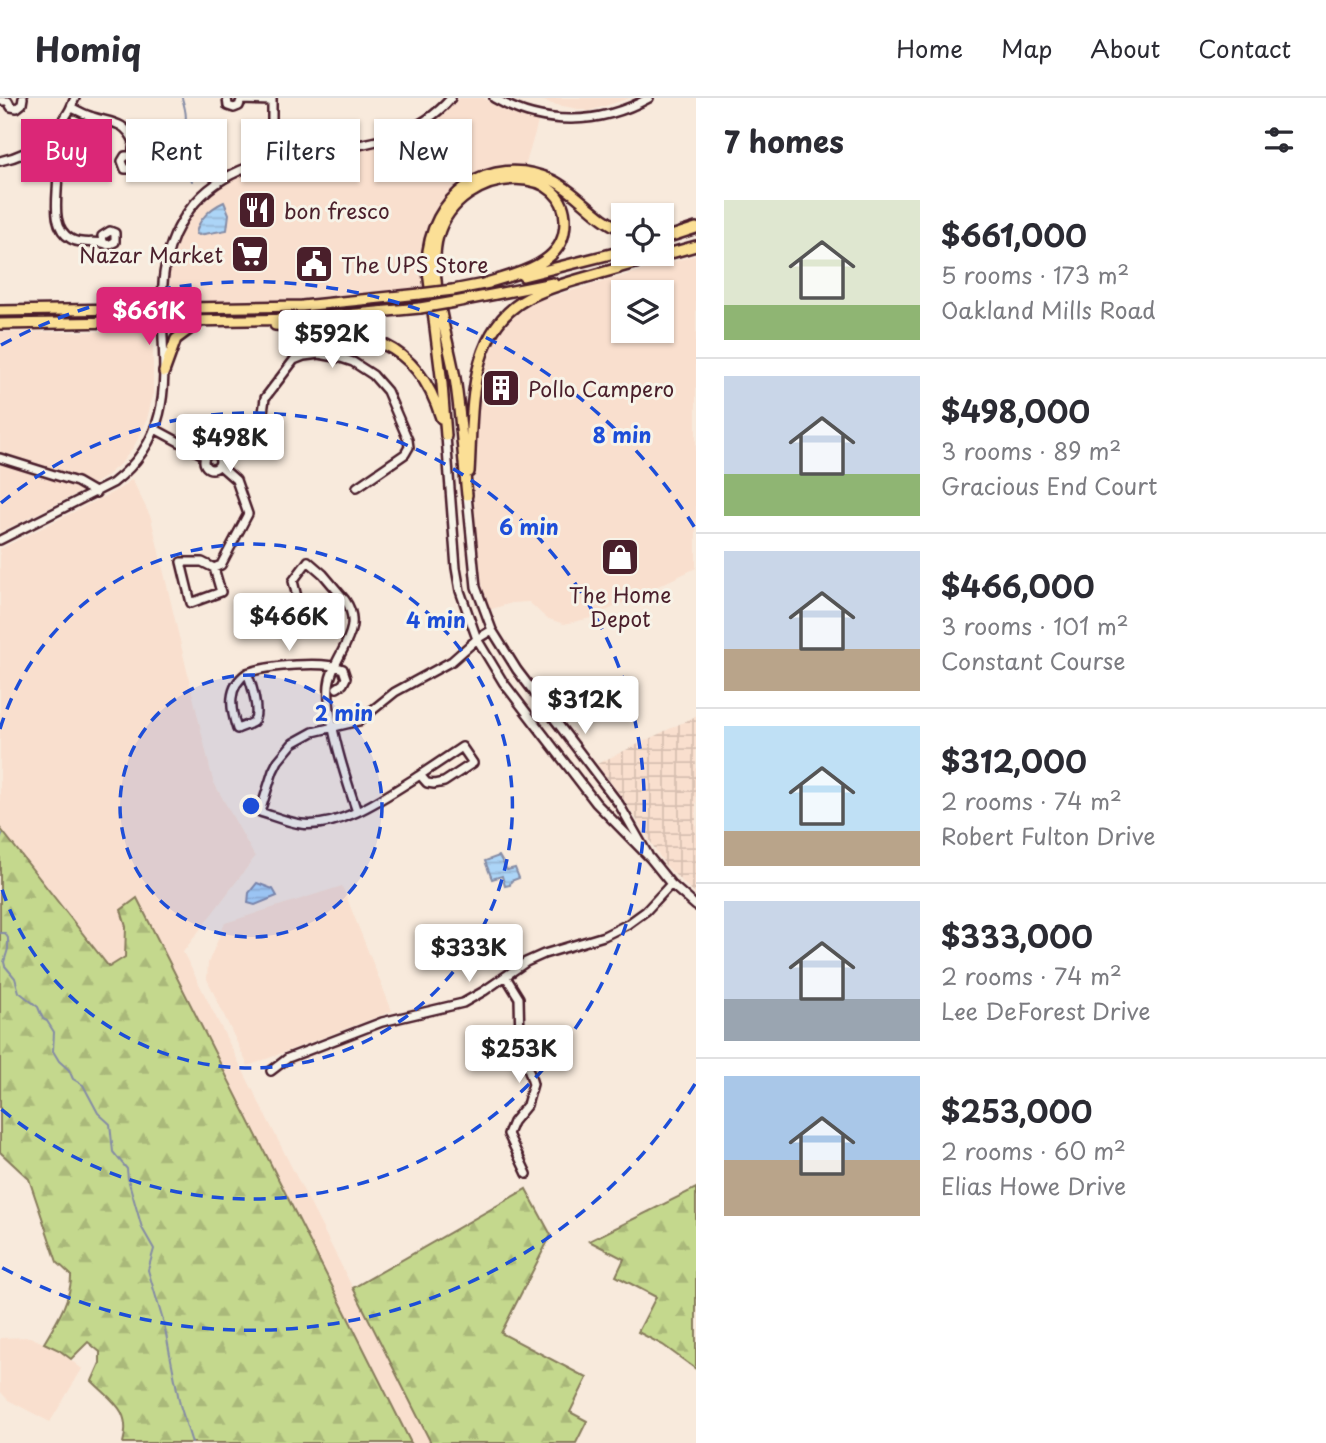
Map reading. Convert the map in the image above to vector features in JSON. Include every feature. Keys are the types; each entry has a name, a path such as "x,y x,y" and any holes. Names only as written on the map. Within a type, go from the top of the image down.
{"main road":[{"path":"446,436 427,262 434,225 449,200 465,187 491,174 524,172 558,183 597,216 611,224"},
{"path":"467,495 455,382 435,269 438,235 455,206 469,193 484,185 512,179 545,186 563,210 565,231 554,253 537,265 483,284"},
{"path":"674,230 696,226"},
{"path":"674,234 696,226"},
{"path":"467,495 478,368 493,330 506,314 525,300 552,288 696,246"},
{"path":"0,311 302,306 420,294 483,284 611,254"},
{"path":"0,324 246,321 348,316 455,302 619,268"},
{"path":"164,372 176,339 199,321"},
{"path":"246,321 351,332 382,343 401,356 424,381 438,410 446,436"}],"street":[{"path":"6,100 11,107 17,108 22,104 23,98"},
{"path":"65,119 75,98"},
{"path":"227,98 228,106 234,108 239,106 240,99 272,100 272,119"},
{"path":"360,145 401,135 425,122 451,98"},
{"path":"494,98 530,114 567,119 612,114 649,98"},
{"path":"72,108 114,121 126,128"},
{"path":"0,160 21,154"},
{"path":"0,540 96,493 127,472 146,449 163,402 164,263 173,236 187,212 204,193 241,170"},
{"path":"57,182 57,217 62,231 78,242 103,242"},
{"path":"205,456 207,468 214,469 262,420 267,395 294,360 304,356 332,356 362,367 381,383 408,440 409,447 405,454 357,487"},
{"path":"155,429 205,456 213,453 236,480 248,514 224,562 214,568"},
{"path":"446,436 456,568 460,591 477,639 503,682 596,803 650,858 671,884 696,906"},
{"path":"0,458 77,482 96,493"},
{"path":"467,495 474,577 492,630 505,654 620,804 650,858"},
{"path":"345,600 333,605 305,607 297,597 293,581 308,561 323,574 345,600 351,609 352,630 329,686 334,728 357,812"},
{"path":"181,562 202,562 214,568 221,592 191,603 181,562"},
{"path":"420,775 427,783 438,784 473,763 462,747 371,806 320,823 304,824 260,812 272,771 287,748 307,735 365,717 395,692 452,661 492,630"},
{"path":"247,673 253,685 256,716 253,722 237,729 231,697 236,683 247,673 319,664 336,666 342,669 346,678 337,688"},
{"path":"271,1071 288,1058 383,1022 463,1003 544,954 604,936 628,924 646,911 671,884"},
{"path":"506,977 519,998 520,1041 532,1077 530,1097 508,1134 527,1174"}],"shaded area":[{"path":"459,98 483,98 509,112 538,122 525,167 501,167 472,178 472,119 438,119"},
{"path":"537,98 630,98 589,111 552,104"},
{"path":"374,147 374,182 466,182 454,190 430,223 424,242 425,286 348,297 301,300 180,303 168,295 170,264 178,238 192,214 217,189 241,176 241,182 360,182 360,150"},
{"path":"696,255 696,568 591,618 564,624 546,618 529,602 512,603 488,610 477,562 473,492 480,380 493,340 511,318 536,301 658,266 674,266 674,261"},
{"path":"145,331 153,337 153,395 146,423 133,448 105,477 0,532 0,332"},
{"path":"132,479 151,518 213,781 255,857 183,952 431,1443 406,1443 141,1006 0,828 0,549 121,488"},
{"path":"696,716 696,895 665,865 625,801 597,764"},
{"path":"342,886 392,1011 248,1066 207,979 208,963 225,923"},
{"path":"30,1337 59,1350 82,1369 50,1422 8,1400 0,1391 0,1338"}],"green space":[{"path":"272,425 283,435 263,457 251,446"},
{"path":"0,828 109,967 125,957 126,927 121,910 137,898 411,1443 123,1443 123,1415 92,1381 100,1363 100,1352 88,1342 71,1359 44,1343 66,1301 71,1275 57,1262 29,1179 0,1152"},
{"path":"696,1188 696,1369 663,1345 638,1332 656,1297 616,1276 624,1259 589,1241"},
{"path":"526,1189 551,1235 501,1333 587,1378 570,1412 587,1421 576,1443 431,1443 353,1288"}],"water":[{"path":"224,202 229,214 227,230 196,234 206,215"},
{"path":"499,856 507,870 515,868 519,878 511,881 510,885 505,886 502,876 492,879 485,861"},
{"path":"257,883 273,889 277,896 255,905 248,903 249,893"}],"waterway":[{"path":"182,98 186,119"},
{"path":"0,839 2,834"},
{"path":"0,933 5,933 8,938 5,966 15,978 19,992 38,1007 43,1019 54,1032 53,1051 59,1061 69,1070 73,1079 83,1085 98,1113 110,1124 113,1152 127,1169 142,1228 154,1249 148,1270 164,1324 180,1405 192,1443"}],"place":[{"name":"bon fresco","path":"257,210"},
{"name":"Nazar Market","path":"250,254"},
{"name":"The UPS Store","path":"314,264"},
{"name":"Pollo Campero","path":"501,388"},
{"name":"The Home Depot","path":"620,557"}]}
